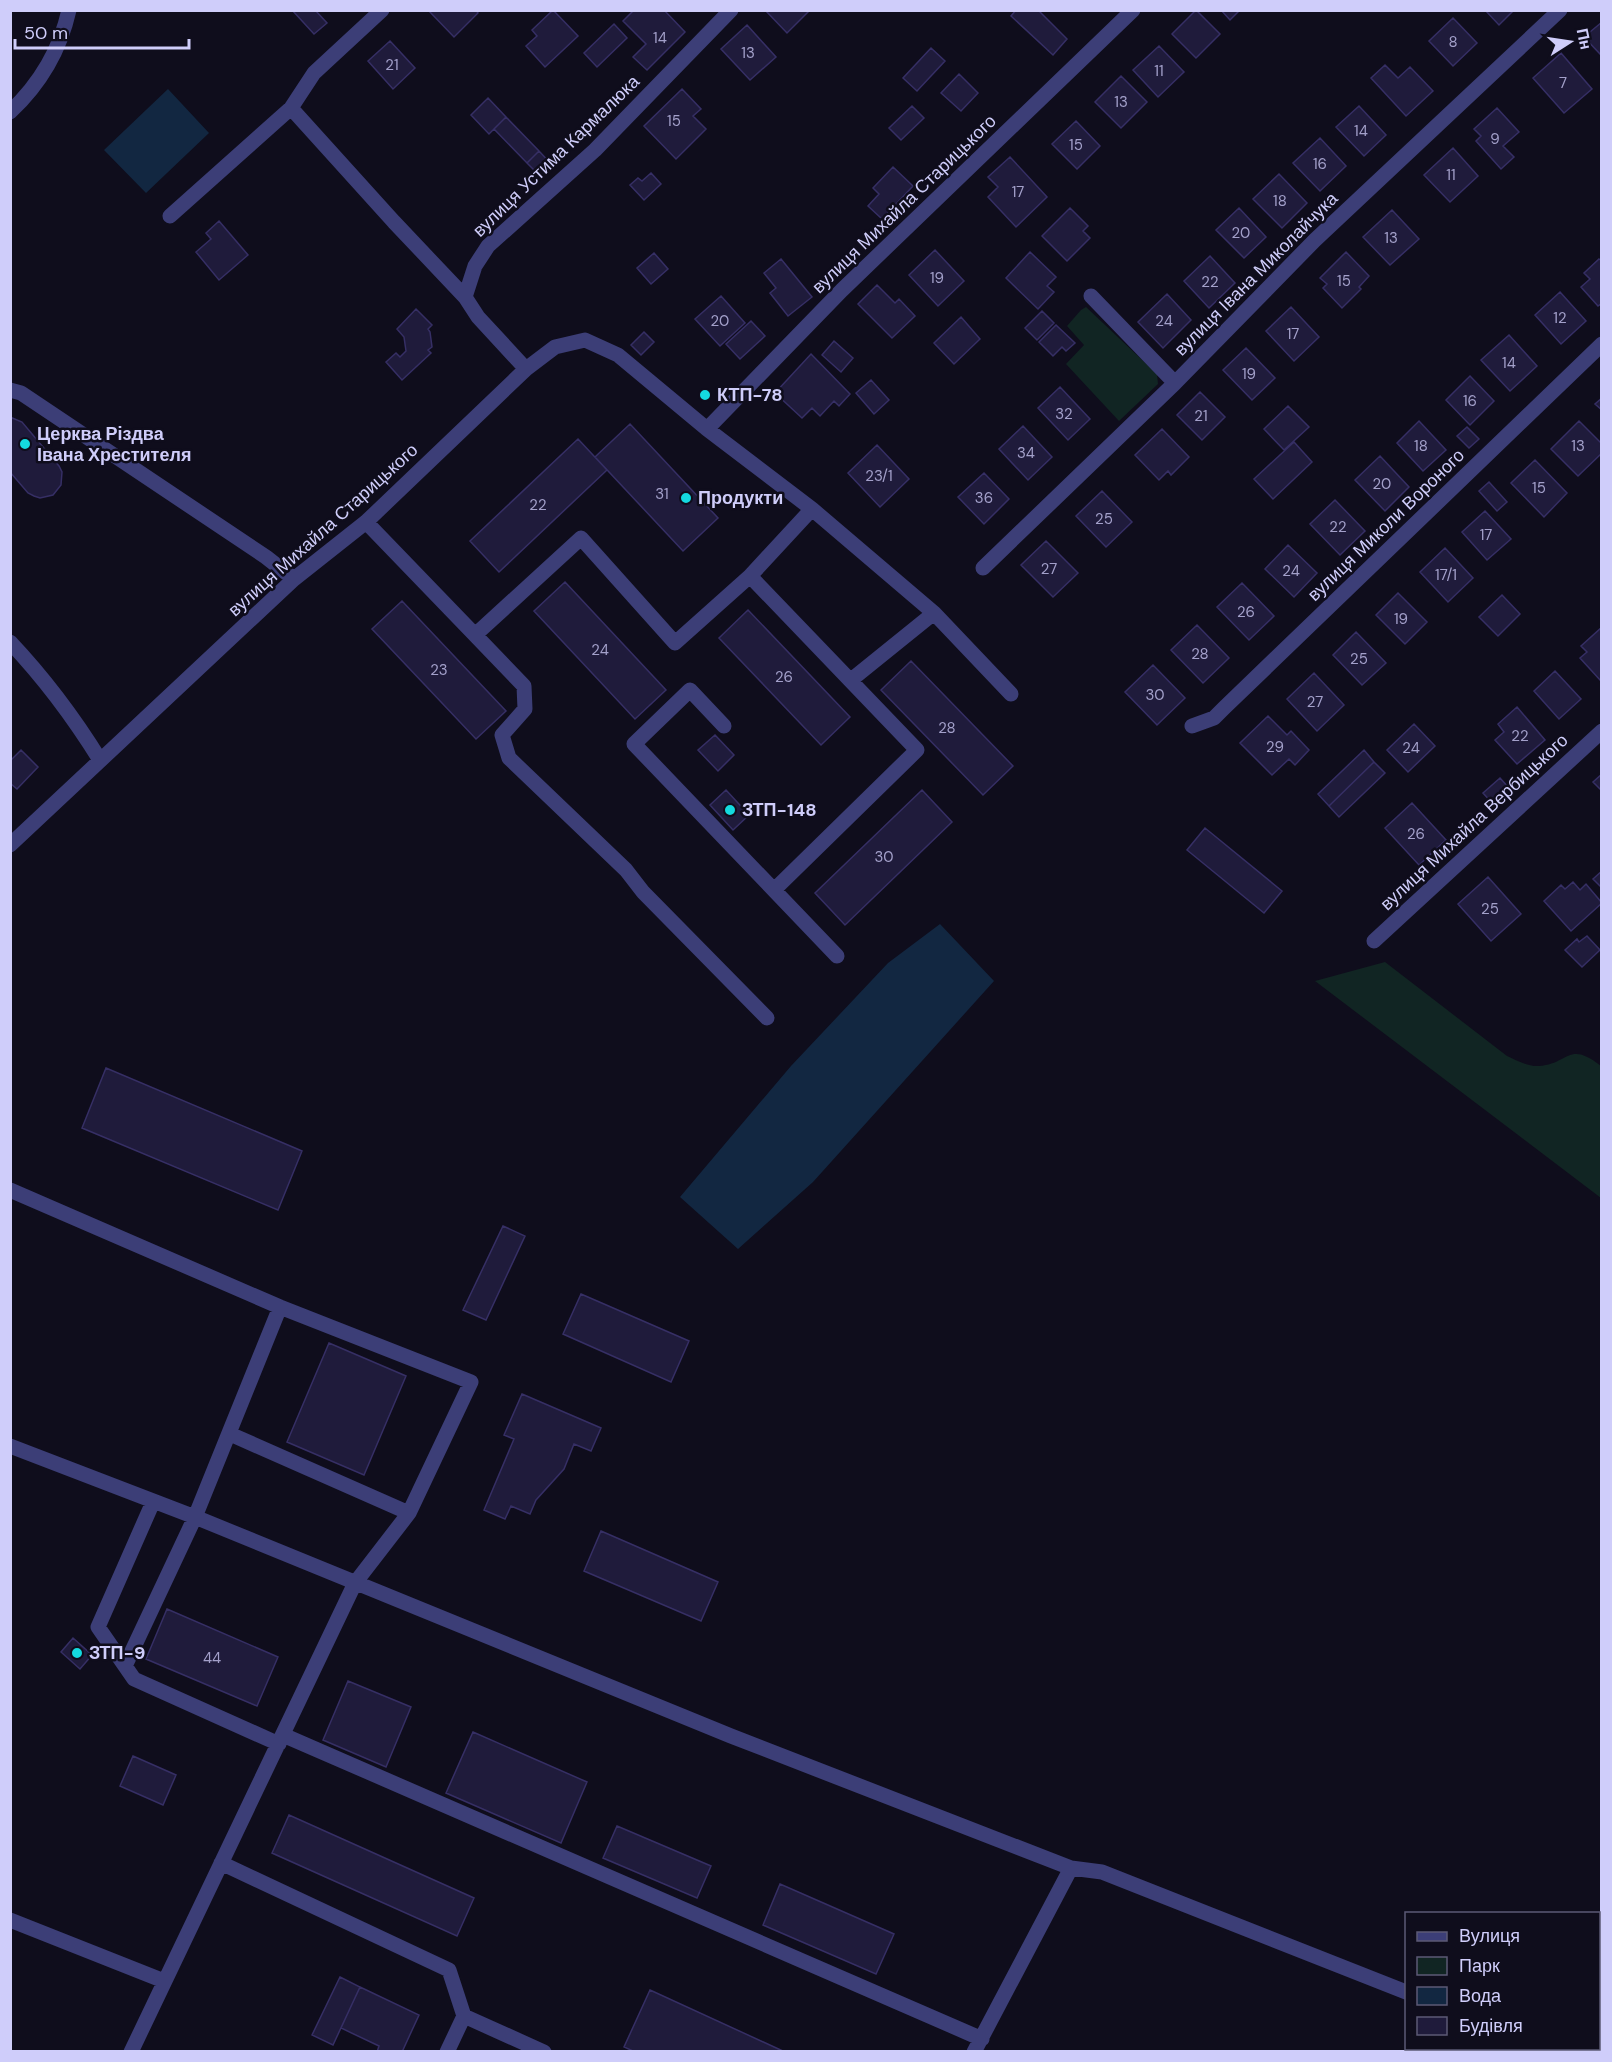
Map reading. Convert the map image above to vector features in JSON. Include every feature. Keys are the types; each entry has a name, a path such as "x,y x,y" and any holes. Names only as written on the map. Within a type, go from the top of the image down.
{"street":[{"path":"10,112 27,96 42,75 56,50 69,10"},
{"path":"170,216 291,108 315,73 382,10"},
{"name":"вулиця Устима Кармалюка","path":"465,297 475,266 488,246 595,150 731,10"},
{"name":"вулиця Михайла Старицького","path":"707,429 842,290 1133,10"},
{"name":"вулиця Івана Миколайчука","path":"983,568 1176,383 1315,240 1560,10"},
{"path":"291,108 465,297 478,317 526,369"},
{"path":"1091,296 1176,383"},
{"name":"вулиця Михайла Старицького","path":"10,845 294,579 366,522 526,369 555,347 585,340 618,355 707,429 812,509 934,613 1011,694"},
{"name":"вулиця Миколи Вороного","path":"1192,726 1214,718 1602,344"},
{"path":"10,390 21,393 266,557 294,579"},
{"path":"475,635 581,538 675,643 750,576 812,509"},
{"path":"366,522 524,686 525,709 502,735 509,758 626,870 643,892 767,1018"},
{"path":"750,576 917,750 774,890"},
{"path":"851,680 934,613"},
{"path":"10,642 30,663 77,724 100,760"},
{"path":"724,726 690,690 634,744 837,956"},
{"name":"вулиця Михайла Вербицького","path":"1374,941 1602,731"},
{"path":"10,1190 280,1307 471,1382 409,1513 355,1583 131,2052"},
{"path":"125,1666 195,1517 280,1307"},
{"path":"230,1434 409,1513"},
{"path":"10,1446 195,1517 722,1733 1071,1868 1102,1872 1405,1991"},
{"path":"153,1502 98,1627 134,1679 281,1739 978,2045 1071,1868"},
{"path":"221,1863 449,1970 464,2016 447,2052"},
{"path":"10,1920 164,1981"},
{"path":"464,2016 544,2052"}],"green space":[{"path":"1086,307 1157,374 1158,384 1119,421 1066,364 1084,345 1067,326"},
{"path":"1385,962 1507,1056 1526,1064 1539,1066 1557,1062 1575,1054 1590,1058 1601,1066 1601,1198 1315,981"}],"water":[{"path":"168,89 209,133 146,193 104,150"},
{"path":"940,924 994,981 813,1182 738,1249 680,1197 791,1066 888,963"}],"building":[{"path":"292,10 315,10 327,23 314,34"},
{"path":"428,10 476,10 478,13 454,37"},
{"path":"553,10 578,36 545,67 526,46 537,36 532,30"},
{"path":"634,10 664,10 685,32 647,70 633,57 646,44 623,21"},
{"path":"765,10 810,10 787,33"},
{"path":"1016,10 1038,10 1067,39 1053,55 1011,16"},
{"path":"1196,10 1220,34 1196,58 1172,34"},
{"path":"1221,10 1240,10 1230,20"},
{"path":"1485,10 1514,10 1499,25"},
{"path":"1453,18 1477,43 1453,66 1429,41"},
{"path":"1602,22 1602,56 1584,37"},
{"path":"614,24 627,38 597,67 584,53"},
{"path":"747,25 776,57 750,80 721,49"},
{"path":"390,41 415,68 393,89 368,61"},
{"path":"1159,46 1184,72 1158,97 1133,70"},
{"path":"931,48 945,61 917,91 903,78"},
{"path":"1561,53 1592,89 1564,113 1533,78"},
{"path":"1385,65 1398,78 1410,67 1433,91 1406,116 1371,78"},
{"path":"959,74 978,93 961,111 941,93"},
{"path":"1121,76 1147,102 1121,128 1095,102"},
{"path":"682,89 701,109 693,116 706,129 676,159 644,126"},
{"path":"488,98 506,117 489,134 471,115"},
{"path":"912,106 924,118 901,140 889,128"},
{"path":"1359,106 1386,135 1364,156 1336,127"},
{"path":"1497,108 1519,132 1503,146 1514,157 1501,169 1476,141 1481,136 1474,129"},
{"path":"506,117 539,151 527,163 494,129"},
{"path":"1076,121 1100,146 1077,169 1052,144"},
{"path":"1320,138 1346,166 1320,191 1293,163"},
{"path":"1453,148 1478,176 1450,202 1424,175"},
{"path":"539,151 552,165 540,176 527,163"},
{"path":"1010,157 1047,197 1016,227 988,197 998,187 988,177"},
{"path":"893,167 913,186 882,219 868,206 879,194 873,188"},
{"path":"651,173 661,184 644,200 630,185 638,178 642,181"},
{"path":"1279,174 1307,203 1282,228 1253,199"},
{"path":"1070,208 1088,226 1083,231 1090,238 1067,261 1042,236"},
{"path":"1239,208 1266,237 1244,258 1216,230"},
{"path":"1392,210 1419,239 1390,265 1363,237"},
{"path":"219,221 248,255 219,280 196,252 211,239 206,233"},
{"path":"935,250 964,281 938,306 909,275"},
{"path":"1030,252 1056,277 1047,286 1054,292 1038,309 1006,278"},
{"path":"1346,252 1369,276 1359,287 1361,289 1342,308 1323,288 1327,284 1320,278"},
{"path":"654,253 668,269 651,284 637,268"},
{"path":"1210,256 1235,283 1209,308 1184,281"},
{"path":"781,259 812,297 788,316 770,293 776,288 764,273"},
{"path":"1599,259 1602,261 1602,303 1598,306 1581,287 1590,279 1584,273"},
{"path":"877,285 895,303 899,299 915,316 892,338 858,304"},
{"path":"1560,292 1586,321 1561,344 1535,315"},
{"path":"1167,294 1191,320 1163,348 1138,322"},
{"path":"721,296 745,323 720,346 695,319"},
{"path":"1291,307 1319,337 1294,361 1266,331"},
{"path":"416,309 432,325 428,329 432,347 428,350 431,353 402,380 386,362 396,353 400,357 406,351 404,337 397,329"},
{"path":"1042,311 1054,323 1037,340 1025,328"},
{"path":"961,317 980,339 954,364 934,343"},
{"path":"751,321 765,336 740,359 726,344"},
{"path":"1056,325 1075,343 1066,351 1062,347 1053,356 1039,342"},
{"path":"644,332 654,342 641,355 631,345"},
{"path":"1509,335 1537,366 1510,391 1481,360"},
{"path":"834,341 853,358 841,372 822,355"},
{"path":"1246,348 1275,378 1252,400 1223,370"},
{"path":"811,354 850,394 839,406 834,401 820,416 812,408 802,418 775,393"},
{"path":"1470,376 1494,401 1470,425 1446,400"},
{"path":"871,380 889,400 874,414 856,393"},
{"path":"1060,387 1090,419 1068,440 1038,408"},
{"path":"1200,392 1225,417 1202,440 1177,415"},
{"path":"1602,398 1602,410 1595,404"},
{"path":"1288,406 1309,427 1284,450 1264,429"},
{"name":"Церква Різдва Івана Хрестителя","path":"10,417 22,422 59,466 62,472 61,485 53,495 40,498 28,493 10,472"},
{"path":"1419,421 1446,450 1423,471 1397,443"},
{"path":"1579,421 1602,444 1602,453 1578,476 1551,449"},
{"path":"630,424 718,518 683,551 595,457"},
{"path":"1023,426 1052,457 1028,480 999,449"},
{"path":"1467,427 1479,439 1469,448 1457,436"},
{"path":"1162,429 1189,457 1171,475 1168,471 1159,480 1135,455"},
{"path":"578,439 607,470 499,572 470,541"},
{"path":"1294,442 1312,462 1273,499 1254,479"},
{"path":"877,445 909,479 880,507 848,473"},
{"path":"1380,456 1409,487 1385,511 1355,480"},
{"path":"1535,460 1567,493 1544,517 1511,483"},
{"path":"984,473 1009,499 984,524 958,497"},
{"path":"1489,482 1507,502 1497,511 1479,491"},
{"path":"1102,491 1132,522 1106,547 1076,516"},
{"path":"1335,500 1365,531 1340,555 1310,524"},
{"path":"1485,511 1511,539 1487,560 1462,532"},
{"path":"1046,541 1078,573 1053,597 1021,565"},
{"path":"1288,545 1317,573 1294,597 1265,569"},
{"path":"1445,548 1473,578 1448,602 1420,572"},
{"path":"565,582 666,690 635,719 534,611"},
{"path":"1242,583 1274,616 1249,640 1217,607"},
{"path":"1398,593 1427,622 1405,644 1376,615"},
{"path":"1502,595 1520,614 1498,636 1479,617"},
{"path":"402,601 506,711 476,739 372,629"},
{"path":"748,610 850,717 821,745 719,638"},
{"path":"1197,625 1229,658 1203,683 1171,650"},
{"path":"1601,628 1602,678 1600,680 1580,658 1587,652 1581,646"},
{"path":"1356,632 1386,663 1362,685 1333,655"},
{"path":"911,661 1013,766 983,795 881,690"},
{"path":"1153,665 1185,698 1157,725 1125,692"},
{"path":"1555,671 1581,699 1559,719 1534,691"},
{"path":"1314,673 1344,705 1317,731 1287,699"},
{"path":"1517,707 1545,740 1517,764 1495,740 1504,732 1498,724"},
{"path":"1268,716 1287,735 1291,731 1309,750 1295,765 1289,759 1272,775 1240,743"},
{"path":"1414,724 1435,746 1408,772 1387,750"},
{"path":"715,735 734,755 718,771 698,750"},
{"path":"21,750 38,767 17,789 10,783 10,761"},
{"path":"1364,750 1374,762 1329,806 1318,794"},
{"path":"1374,762 1385,773 1339,817 1329,806"},
{"path":"1602,774 1602,791 1593,782"},
{"path":"1500,778 1509,788 1493,804 1483,793"},
{"name":"ЗТП-148","path":"726,790 749,815 733,830 710,805"},
{"path":"922,790 952,822 845,925 815,893"},
{"path":"1412,803 1446,840 1419,865 1385,828"},
{"path":"1205,828 1282,891 1264,913 1187,850"},
{"path":"1602,871 1602,888 1593,879"},
{"path":"1488,877 1521,914 1491,941 1458,904"},
{"path":"1573,882 1580,890 1586,884 1602,903 1571,931 1544,901 1561,885 1565,889"},
{"path":"1587,936 1600,950 1582,967 1565,950 1577,939 1579,942"},
{"path":"106,1068 302,1151 278,1210 82,1128"},
{"path":"503,1226 525,1236 486,1320 463,1310"},
{"path":"581,1294 689,1341 671,1382 563,1334"},
{"path":"329,1343 406,1376 364,1475 287,1442"},
{"path":"522,1394 601,1428 591,1451 574,1444 564,1469 536,1500 530,1514 511,1506 505,1519 484,1510 514,1439 504,1435"},
{"path":"601,1531 718,1582 701,1621 584,1571"},
{"path":"167,1609 278,1657 257,1706 146,1659"},
{"name":"ЗТП-9","path":"73,1638 92,1655 80,1669 61,1652"},
{"path":"348,1681 411,1707 386,1767 323,1740"},
{"path":"473,1732 587,1782 561,1843 446,1793"},
{"path":"133,1756 176,1775 163,1805 120,1786"},
{"path":"289,1815 474,1898 457,1936 272,1853"},
{"path":"617,1826 711,1866 697,1898 603,1858"},
{"path":"780,1884 894,1934 876,1974 763,1925"},
{"path":"340,1977 360,1987 333,2045 312,2035"},
{"path":"360,1987 419,2015 402,2052 377,2052 379,2046 341,2028"},
{"path":"650,1990 785,2052 635,2052 624,2047"}],"place":[{"name":"КТП-78","path":"705,395"},
{"name":"Церква Різдва Івана Хрестителя","path":"25,444"},
{"name":"Продукти","path":"686,498"},
{"name":"ЗТП-148","path":"730,810"},
{"name":"ЗТП-9","path":"77,1653"}]}
